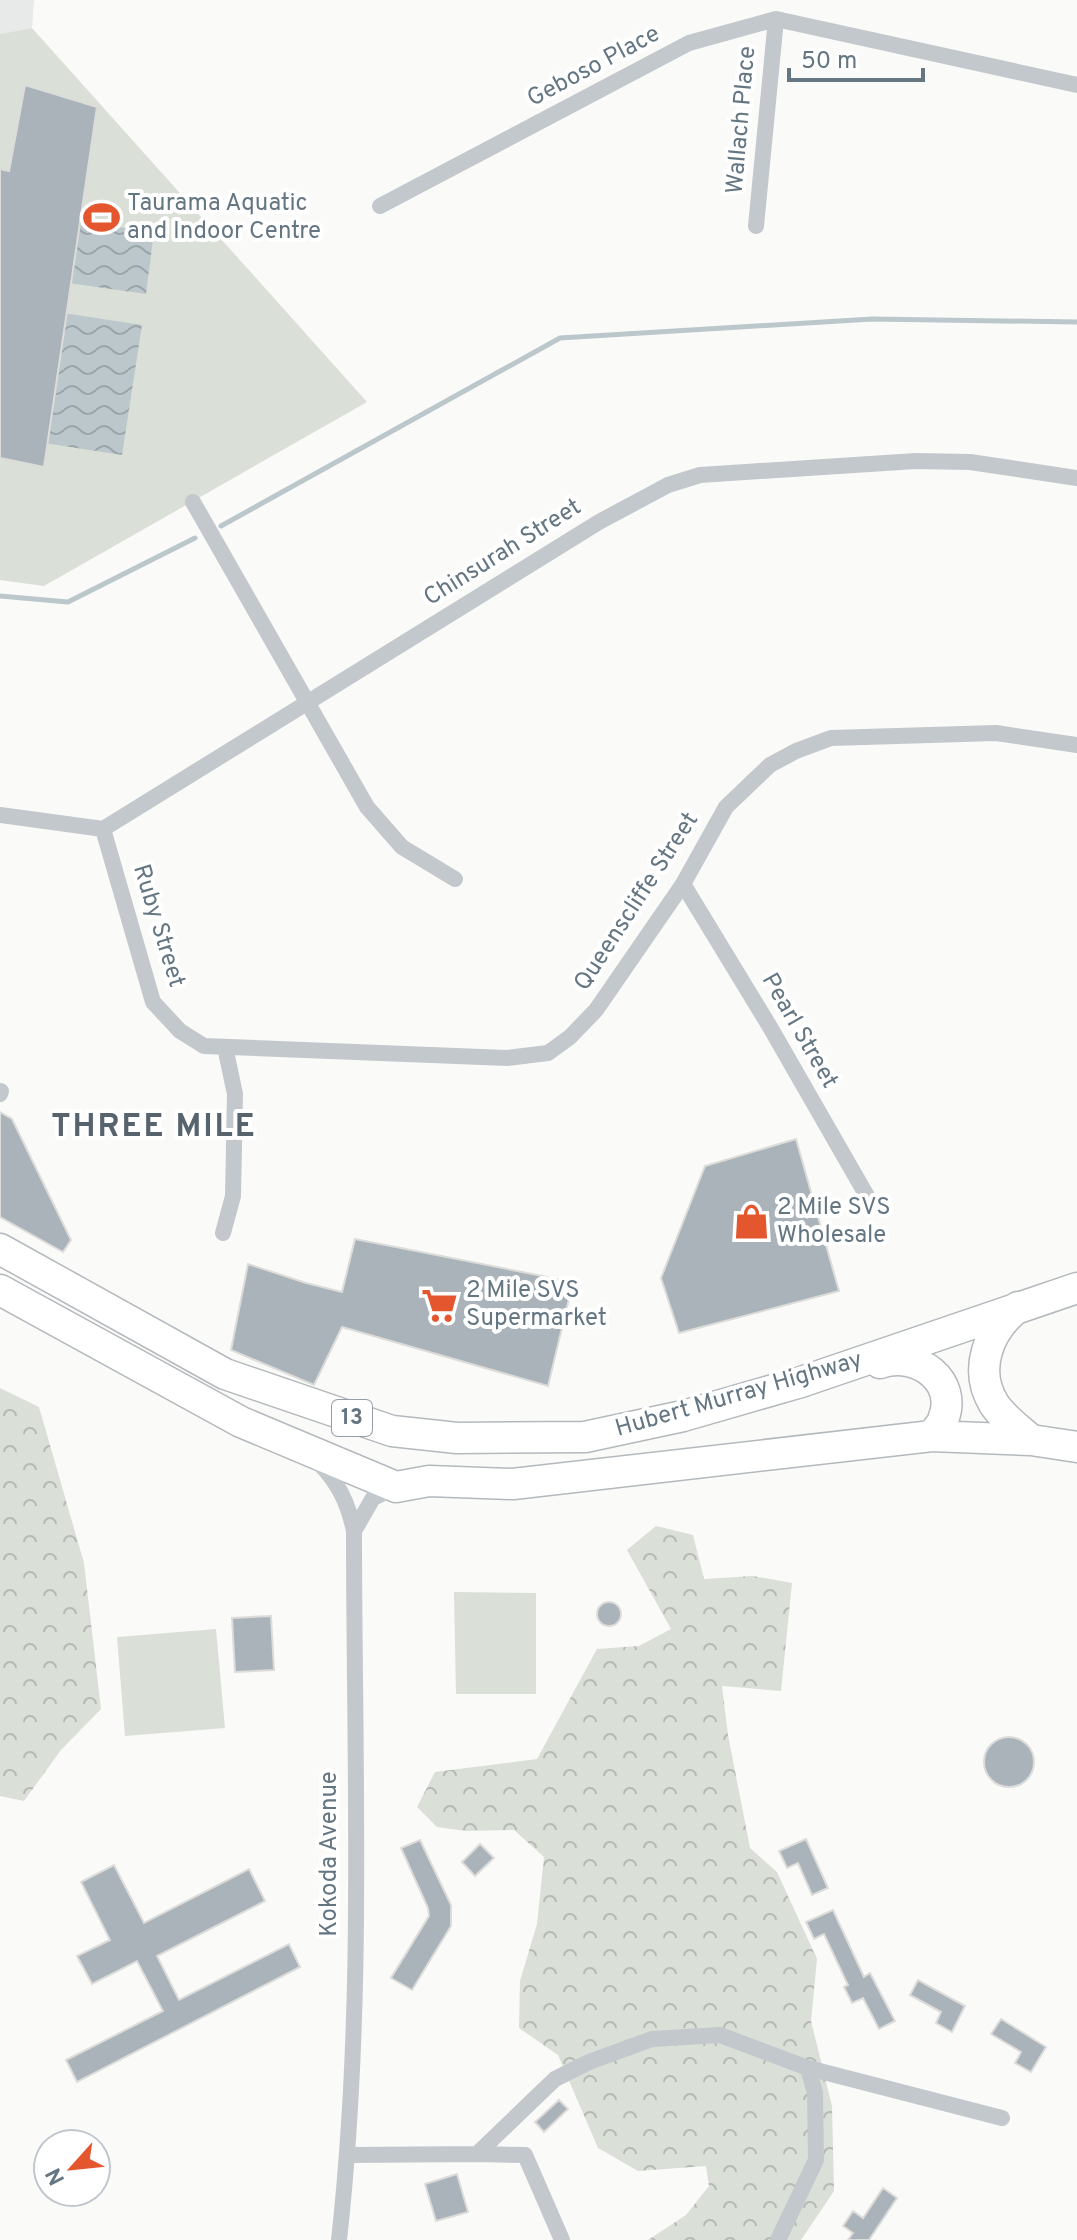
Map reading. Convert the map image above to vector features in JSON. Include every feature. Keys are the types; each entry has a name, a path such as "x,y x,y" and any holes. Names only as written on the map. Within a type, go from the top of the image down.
{"highway":[{"name":"Hubert Murray Highway","path":"0,1249 225,1374 392,1431 457,1438 585,1437 683,1416 801,1382 1077,1288"},
{"name":"13","path":"0,1290 241,1422 396,1487"},
{"path":"1019,1306 1001,1320 988,1347 984,1364 986,1387 996,1407 1031,1440"},
{"path":"801,1382 828,1381 890,1359 909,1360 928,1367 940,1383 945,1397 944,1420 932,1436"},
{"name":"Hubert Murray Highway","path":"396,1487 429,1481 513,1484 932,1436 1031,1440 1077,1447"}],"street":[{"name":"Geboso Place","path":"380,206 689,43 776,19 1077,85"},
{"name":"Wallach Place","path":"756,226 776,19"},
{"name":"Chinsurah Street","path":"103,829 599,522 668,485 700,475 916,461 970,462 1077,478"},
{"path":"193,502 367,807 402,847 455,879"},
{"name":"Queenscliffe Street","path":"180,1031 204,1046 507,1058 548,1053 570,1037 596,1010 683,884 726,807 770,765 831,738 996,733 1077,745"},
{"path":"0,815 103,829"},
{"name":"Ruby Street","path":"103,829 153,1002 180,1031"},
{"name":"Pearl Street","path":"683,884 871,1203"},
{"path":"223,1233 233,1196 235,1094 225,1047"},
{"path":"296,1445 334,1479 348,1504 354,1531"},
{"path":"354,1531 373,1498 396,1487"},
{"name":"Kokoda Avenue","path":"339,2240 349,2155 355,2021 354,1531"},
{"path":"477,2154 555,2079 589,2062 652,2039 720,2035 808,2068 1002,2118"},
{"path":"778,2240 816,2160 815,2093 808,2068"},
{"path":"349,2155 525,2155 562,2240"}],"shaded area":[{"path":"0,0 34,0 32,28 0,34"}],"green space":[{"name":"Taurama Aquatic and Indoor Centre","path":"32,28 367,402 44,586 0,580 0,34"},
{"path":"0,1388 39,1407 84,1563 101,1709 61,1750 24,1801 0,1796"},
{"path":"656,1526 693,1535 704,1579 753,1576 792,1583 781,1691 722,1686 728,1735 750,1848 777,1872 817,1959 811,2021 832,2106 834,2191 801,2240 648,2240 686,2215 709,2186 706,2166 638,2171 598,2148 558,2055 519,2028 520,1981 537,1924 544,1857 514,1830 465,1831 437,1827 417,1807 435,1772 537,1759 597,1649 639,1646 671,1629 627,1550"},
{"path":"454,1592 536,1593 536,1694 456,1694"},
{"path":"216,1629 225,1728 125,1736 117,1637"}],"water":[{"path":"49,217 154,232 146,294 40,279"},
{"path":"37,309 142,325 122,455 18,439"}],"building":[{"path":"25,85 97,107 44,467 0,458 0,169 9,171"},
{"path":"0,1112 12,1119 71,1240 63,1252 0,1217"},
{"name":"2 Mile SVS Wholesale","path":"796,1139 839,1291 679,1333 661,1278 705,1166"},
{"name":"2 Mile SVS Supermarket","path":"355,1239 573,1282 548,1386 342,1327 314,1385 231,1350 248,1264 342,1292"},
{"path":"609,1602 617,1606 621,1614 617,1622 609,1626 601,1622 597,1614 601,1606"},
{"path":"271,1616 274,1670 235,1672 232,1618"},
{"path":"1009,1737 1026,1745 1034,1762 1026,1779 1009,1787 992,1779 984,1762 992,1745"},
{"path":"806,1839 828,1888 812,1895 798,1863 787,1868 779,1851"},
{"path":"420,1840 451,1905 451,1926 412,1990 391,1978 429,1916 401,1848"},
{"path":"480,1844 494,1858 475,1876 462,1862"},
{"path":"114,1865 144,1923 249,1869 265,1901 157,1956 179,2000 289,1944 300,1967 77,2082 66,2060 163,2011 137,1961 92,1984 77,1956 110,1940 81,1882"},
{"path":"833,1910 864,1977 870,1973 895,2021 879,2029 863,1998 852,2003 844,1987 848,1985 824,1934 814,1939 806,1922"},
{"path":"918,1980 965,2006 952,2032 936,2023 941,2012 910,1995"},
{"path":"1001,2019 1046,2047 1031,2072 1015,2063 1021,2052 991,2034"},
{"path":"559,2100 568,2109 544,2132 535,2122"},
{"path":"457,2174 468,2212 436,2221 425,2184"},
{"path":"883,2188 897,2198 869,2240 848,2240 853,2233 843,2226 853,2211 863,2218"}],"waterway":[{"path":"221,526 560,338 872,319 1077,322"},
{"path":"0,596 68,602 195,538"}],"place":[{"name":"Taurama Aquatic and Indoor Centre","path":"101,218"},
{"name":"2 Mile SVS Wholesale","path":"751,1222"},
{"name":"2 Mile SVS Supermarket","path":"440,1305"}],"district":[{"name":"THREE MILE","path":"154,1128"}]}
